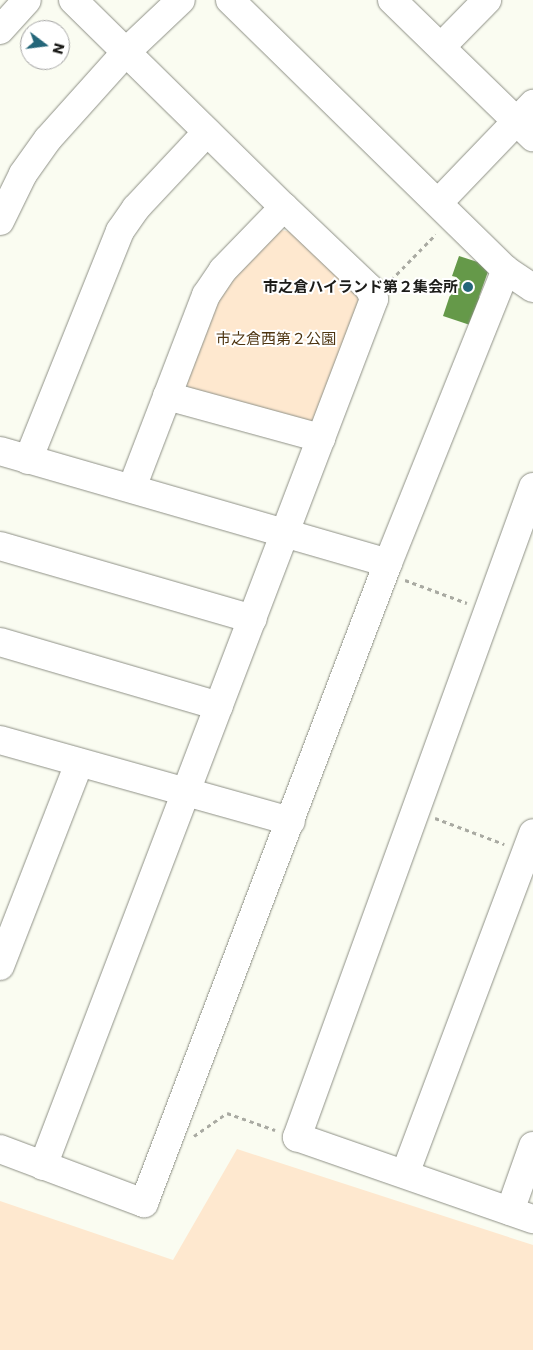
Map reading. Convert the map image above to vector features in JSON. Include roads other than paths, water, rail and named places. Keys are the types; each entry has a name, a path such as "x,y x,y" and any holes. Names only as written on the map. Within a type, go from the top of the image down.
{"street":[{"path":"0,30 27,0"},
{"path":"43,1166 188,793 219,706 286,535 374,299 369,288 73,0"},
{"path":"0,221 23,174 48,139 127,51 181,0"},
{"path":"230,0 446,209 506,270 533,288"},
{"path":"392,0 441,47 527,120 446,209"},
{"path":"441,47 487,0"},
{"path":"28,460 120,231 136,208 207,132"},
{"path":"132,488 206,294 224,270 284,207"},
{"path":"0,1149 144,1204 386,567 506,270"},
{"path":"167,396 321,438"},
{"path":"0,451 132,488 386,567"},
{"path":"533,487 417,812 297,1137 522,1215 533,1146"},
{"path":"0,546 253,619"},
{"path":"0,642 219,706"},
{"path":"0,740 291,821"},
{"path":"0,966 79,763"},
{"path":"406,1174 531,847"}],"place":[{"name":"市之倉ハイランド第２集会所","path":"468,287"}],"park label":[{"name":"市之倉西第２公園","path":"276,339"}]}
